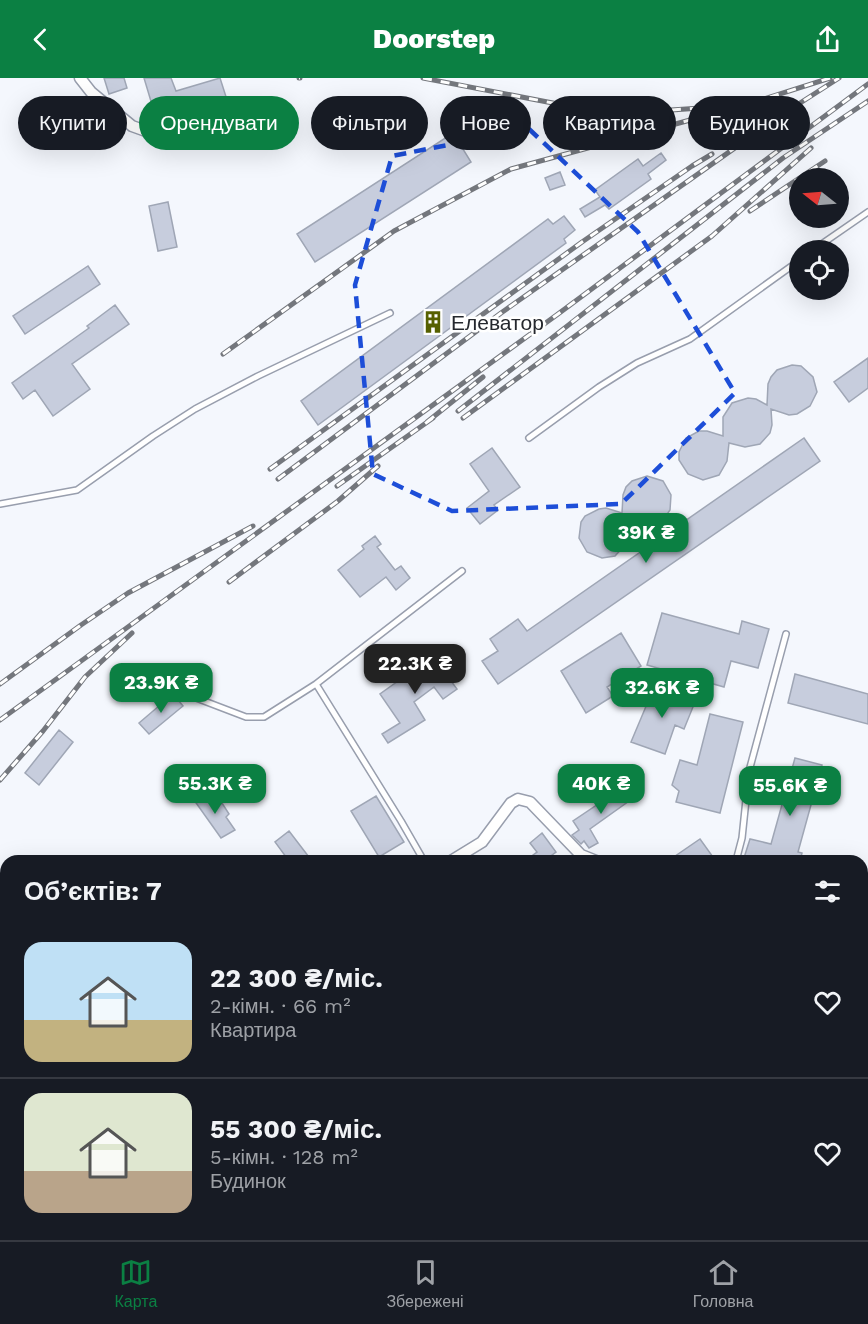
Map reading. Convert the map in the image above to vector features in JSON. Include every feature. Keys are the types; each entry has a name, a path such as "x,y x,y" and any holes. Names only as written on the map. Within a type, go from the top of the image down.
{"street":[{"path":"80,78 91,92 132,126 139,129"},
{"path":"461,855 482,842 511,803 518,799 530,801 582,855"}],"lane":[{"path":"827,240 868,212"},
{"path":"529,438 637,363 690,339 789,268"},
{"path":"0,504 77,490 195,409 390,313"},
{"path":"183,698 191,696 199,698 246,717 264,717 316,684 462,571"},
{"path":"738,855 742,838 749,771 786,634"},
{"path":"316,684 420,855"}],"highlighted area":[{"path":"529,129 638,232 735,393 621,504 452,511 373,474 355,285 392,156"}],"building":[{"path":"104,78 124,78 127,88 109,94"},
{"path":"144,78 171,78 176,91 220,78 226,96 149,96"},
{"path":"440,141 440,150 464,150 471,162 315,262 297,234"},
{"path":"661,153 666,160 648,174 651,179 609,209 605,205 585,217 580,209 600,197 595,190 638,159 643,166"},
{"path":"560,172 565,185 550,190 545,178"},
{"path":"168,202 177,247 158,251 149,206"},
{"name":"Елеватор","path":"564,216 575,230 564,239 566,243 318,425 301,401 548,219 553,224"},
{"path":"88,266 100,284 25,334 13,316"},
{"path":"115,305 129,324 72,364 90,389 53,416 35,390 23,399 12,383 89,328 87,326"},
{"path":"868,358 868,388 849,402 834,382"},
{"path":"792,365 801,366 813,377 817,392 810,406 797,414 789,415 771,409 770,433 760,444 745,447 729,443 727,461 719,475 703,480 688,474 679,460 679,452 686,438 699,431 723,436 723,417 732,403 748,398 756,399 767,405 768,384 771,377 777,370"},
{"path":"804,438 820,461 498,684 482,661 498,651 490,639 518,619 527,631"},
{"path":"492,448 520,487 494,505 498,510 480,524 467,508 489,491 470,464"},
{"path":"647,476 663,481 671,495 670,510 663,520 652,525 644,525 628,520 627,538 624,546 615,556 602,558 587,552 579,538 581,522 585,516 606,508 622,513 626,487 632,481"},
{"path":"375,536 381,544 377,547 395,570 401,566 410,578 396,590 386,577 360,597 338,570 364,549 362,546"},
{"path":"662,613 739,634 742,621 769,629 758,668 731,661 724,687 647,665"},
{"path":"621,633 641,666 607,687 613,696 586,713 561,671"},
{"path":"431,654 457,689 443,699 434,687 414,702 425,720 388,743 382,734 400,723 380,694 419,666 418,664"},
{"path":"795,674 868,694 868,724 788,703"},
{"path":"655,685 695,702 684,729 675,725 665,754 631,742"},
{"path":"173,694 183,706 149,734 139,723"},
{"path":"710,714 743,722 720,813 676,802 679,791 672,785 680,760 697,765"},
{"path":"59,730 73,742 39,785 25,773"},
{"path":"795,758 822,765 798,852 802,853 802,855 745,855 750,839 771,844"},
{"path":"628,784 636,796 590,829 598,843 589,848 584,841 581,844 572,835 579,830 573,821"},
{"path":"209,793 219,805 222,803 229,814 226,817 235,830 221,838 194,800"},
{"path":"376,796 404,842 382,855 378,855 351,811"},
{"path":"289,831 307,855 285,855 275,842"},
{"path":"542,833 556,852 552,855 533,855 537,852 530,843"},
{"path":"700,839 712,855 677,855"}],"railway":[{"path":"423,78 589,110 688,109"},
{"path":"223,354 394,231 511,169 745,105 830,78"},
{"path":"278,479 501,313 783,114 839,78"},
{"path":"0,720 558,314 868,84"},
{"path":"458,411 783,158 868,101"},
{"path":"463,418 712,236 811,148"},
{"path":"270,469 582,242 712,154"},
{"path":"750,211 825,161"},
{"path":"427,422 483,377"},
{"path":"337,486 433,418"},
{"path":"229,582 338,501 378,466"},
{"path":"0,684 128,593 253,526"},
{"path":"0,780 43,731 85,677 132,633"}],"place":[{"name":"Елеватор","path":"433,322"}]}
